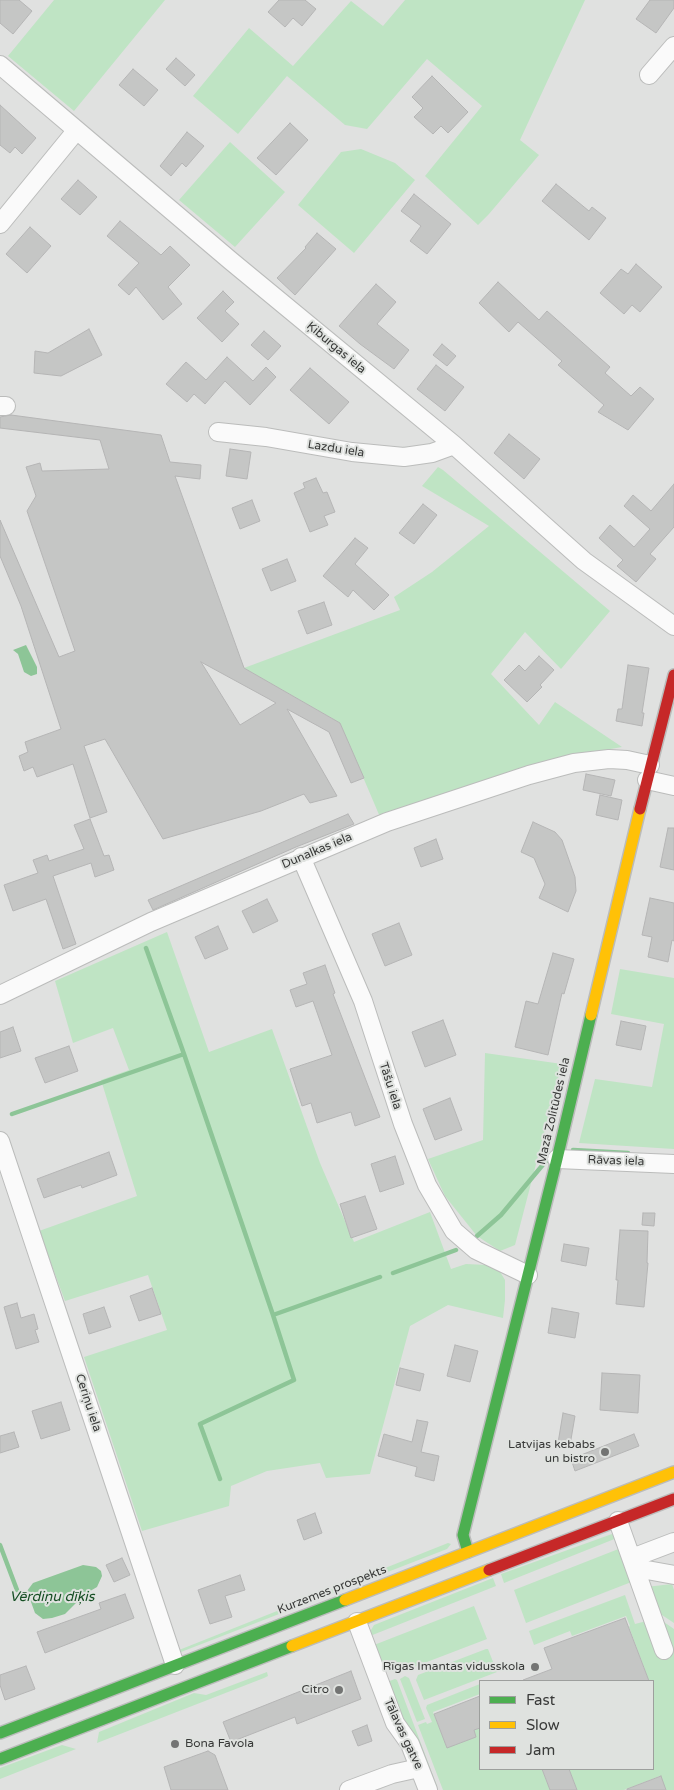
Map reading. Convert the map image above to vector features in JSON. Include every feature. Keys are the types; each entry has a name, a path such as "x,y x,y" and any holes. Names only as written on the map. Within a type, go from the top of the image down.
{"main road":[{"name":"Mazā Zolitūdes iela","path":"468,1552 463,1535 557,1159 648,773 674,675"},
{"name":"Kurzemes prospekts","path":"0,1733 674,1472"},
{"path":"0,1759 674,1499"},
{"path":"202,1680 212,1664 248,1643 257,1633"}],"street":[{"path":"649,76 674,46"},
{"name":"Ķiburgas iela","path":"0,65 225,257 454,446 584,561 674,626"},
{"path":"0,224 76,131"},
{"name":"Lazdu iela","path":"218,432 266,437 352,452 404,457 432,454 454,446"},
{"name":"Dunalkas iela","path":"0,994 151,922 301,858 387,822 479,791 565,766 591,760 608,759 627,760 674,786"},
{"name":"Tāšu iela","path":"301,858 363,1001 403,1124 427,1185 454,1231 476,1250 528,1275"},
{"name":"Ceriņu iela","path":"0,1141 175,1665"},
{"name":"Rāvas iela","path":"557,1159 674,1164"},
{"path":"618,1521 664,1650"},
{"path":"634,1563 674,1542"},
{"path":"634,1563 674,1574"},
{"name":"Tālavas gatve","path":"357,1622 395,1723 410,1744 428,1790"},
{"path":"350,1790 392,1774 419,1768"}],"shaded area":[{"path":"54,0 165,0 74,111 8,56"},
{"path":"405,0 585,0 520,140 539,155 478,225 425,176 482,106 427,59 367,129 345,125 287,76 238,134 193,96 249,28 293,66 351,1 383,26"},
{"path":"230,142 285,192 235,247 179,200"},
{"path":"361,149 395,163 415,180 354,253 298,205 341,152"},
{"path":"438,467 610,611 561,669 525,632 491,674 539,725 555,702 622,747 554,759 380,817 340,723 244,668 400,610 394,597 432,572 489,526 422,486"},
{"path":"167,932 209,1052 272,1029 320,1163 354,1242 430,1212 451,1269 466,1264 487,1265 499,1270 505,1280 505,1300 503,1318 448,1305 410,1326 370,1474 326,1478 320,1463 267,1471 231,1486 229,1506 142,1531 84,1357 167,1330 148,1275 65,1301 39,1231 137,1196 101,1080 129,1070 113,1028 73,1043 55,981"},
{"path":"620,969 674,978 674,1149 579,1143 595,1079 652,1087 664,1024 611,1014"},
{"path":"485,1053 562,1064 515,1245 500,1251 477,1236 445,1196 428,1159 483,1140"},
{"path":"612,1534 617,1538 504,1583 501,1574"},
{"path":"448,1543 451,1544 447,1549 181,1652 179,1650"},
{"path":"621,1548 634,1581 526,1623 514,1590"},
{"path":"493,1578 496,1586 370,1636 374,1625"},
{"path":"672,1584 674,1590 674,1623 653,1609 646,1587"},
{"path":"625,1595 635,1624 658,1618 674,1629 674,1790 666,1790 660,1776 624,1790 577,1790 569,1770 654,1770 654,1680 649,1680 626,1616 572,1636 570,1631 534,1645 529,1631"},
{"path":"474,1606 487,1639 406,1670 382,1668 374,1645"},
{"path":"488,1649 497,1672 424,1700 416,1680 418,1675"},
{"path":"267,1672 268,1676 264,1678 97,1743 99,1732 194,1693 206,1695"},
{"path":"405,1676 409,1678 425,1719 417,1722 400,1679"},
{"path":"395,1679 437,1786 433,1787 404,1729 387,1682"},
{"path":"479,1684 479,1694 433,1712 447,1747 476,1737 474,1730 479,1728 479,1770 542,1770 550,1790 443,1790 418,1725 432,1722 426,1708 427,1705"},
{"path":"62,1745 76,1749 0,1779 0,1768"}],"water":[{"path":"26,645 37,667 37,674 31,676 24,672 18,654 13,650"},
{"name":"Vērdiņu dīķis","path":"83,1565 96,1567 101,1571 102,1576 97,1587 85,1594 65,1614 43,1619 35,1613 27,1591 33,1583"}],"building":[{"path":"0,0 19,0 32,11 13,34 0,23"},
{"path":"279,0 305,0 316,9 302,26 293,18 285,27 268,12"},
{"path":"650,0 674,0 674,8 656,33 636,19"},
{"path":"176,58 195,75 185,86 166,69"},
{"path":"133,69 158,90 144,106 119,85"},
{"path":"432,76 468,112 448,133 441,126 433,134 414,117 423,108 412,97"},
{"path":"0,105 36,138 22,154 15,147 10,153 0,145"},
{"path":"290,123 308,140 276,175 257,158"},
{"path":"187,132 204,146 186,167 182,163 171,176 160,166"},
{"path":"78,180 97,197 80,215 61,199"},
{"path":"556,184 589,211 592,207 606,218 589,240 542,201"},
{"path":"414,194 451,224 427,254 410,241 421,226 401,211"},
{"path":"120,221 161,255 170,246 190,265 168,287 182,304 163,320 136,287 129,295 118,285 139,263 107,236"},
{"path":"30,227 51,246 27,273 6,254"},
{"path":"317,233 336,249 295,295 277,278 306,248"},
{"path":"636,264 662,287 640,312 632,305 624,314 600,293 621,269 628,274"},
{"path":"498,282 539,320 547,311 610,367 605,373 631,396 640,387 654,399 628,430 598,412 604,405 558,365 562,361 518,322 509,332 479,303"},
{"path":"376,284 396,302 377,324 409,350 394,369 339,326"},
{"path":"223,291 234,302 225,311 239,324 222,342 197,318"},
{"path":"89,329 102,355 61,376 34,373 35,351 48,353"},
{"path":"264,331 281,346 268,360 251,345"},
{"path":"442,344 456,356 447,366 433,355"},
{"path":"227,357 253,381 266,367 276,377 250,405 225,381 205,404 194,394 187,402 166,384 186,362 206,380"},
{"path":"436,365 464,387 445,411 417,389"},
{"path":"310,368 349,402 329,424 290,390"},
{"path":"11,415 161,435 170,462 201,465 200,479 175,476 244,668 340,723 364,778 351,783 329,732 287,709 337,796 310,803 304,794 261,811 163,839 105,739 84,746 107,812 90,818 73,764 37,777 33,767 24,771 19,756 28,752 25,742 61,729 21,606 0,556 0,520 59,657 75,651 27,511 36,496 26,467 40,463 42,471 109,469 100,440 0,428 0,417","holes":["201,662 276,703 240,725"]},
{"path":"509,434 540,459 524,479 494,453"},
{"path":"230,449 251,452 247,479 226,476"},
{"path":"316,478 323,493 327,492 335,512 324,516 328,525 310,532 294,493 305,488 303,483"},
{"path":"674,484 674,527 650,554 656,559 636,582 617,566 623,560 599,538 610,525 634,547 650,529 624,506 633,495 651,511"},
{"path":"252,500 260,521 240,529 232,508"},
{"path":"423,504 437,515 414,544 399,533"},
{"path":"355,538 368,548 355,564 389,595 374,610 353,590 348,597 323,576"},
{"path":"287,559 296,581 271,591 262,569"},
{"path":"324,602 332,625 307,634 298,611"},
{"path":"539,656 554,670 540,685 542,687 527,702 504,680 519,665 525,671"},
{"path":"628,665 649,668 642,713 644,713 642,726 616,721 618,709 622,709"},
{"path":"586,774 615,780 611,796 583,790"},
{"path":"600,795 622,800 618,820 596,815"},
{"path":"348,814 354,824 296,847 153,910 148,900"},
{"path":"90,819 104,856 109,855 114,870 95,877 91,863 53,876 76,944 63,949 46,899 13,911 4,885 38,873 33,860 47,855 49,861 84,849 74,825"},
{"path":"533,822 555,832 562,840 575,877 576,891 568,912 539,898 545,884 534,858 521,852"},
{"path":"668,828 674,828 674,870 660,867"},
{"path":"436,839 443,859 421,867 414,848"},
{"path":"650,898 674,903 674,941 672,940 668,962 648,957 652,937 642,935"},
{"path":"267,899 278,921 253,933 242,911"},
{"path":"399,923 412,955 385,966 372,934"},
{"path":"218,926 228,949 205,959 195,937"},
{"path":"553,953 574,959 564,994 562,993 548,1055 515,1047 526,1001 538,1004"},
{"path":"325,965 335,993 333,994 380,1117 355,1126 351,1112 317,1123 311,1103 302,1106 290,1069 332,1055 313,1001 296,1007 290,990 307,984 303,973"},
{"path":"443,1020 456,1055 425,1067 412,1032"},
{"path":"621,1021 646,1026 641,1050 616,1045"},
{"path":"13,1027 21,1051 0,1058 0,1032"},
{"path":"69,1046 78,1071 45,1083 35,1058"},
{"path":"450,1098 462,1130 435,1140 423,1109"},
{"path":"109,1152 117,1175 82,1188 81,1185 44,1198 37,1179"},
{"path":"395,1156 404,1184 380,1192 371,1164"},
{"path":"365,1196 377,1229 351,1238 340,1204"},
{"path":"643,1213 655,1213 654,1226 642,1225"},
{"path":"620,1230 648,1231 648,1263 644,1307 616,1304"},
{"path":"564,1244 589,1248 586,1266 561,1261"},
{"path":"152,1288 161,1314 139,1321 130,1296"},
{"path":"17,1303 21,1318 34,1314 38,1329 35,1330 39,1342 16,1349 4,1307"},
{"path":"104,1307 111,1327 89,1334 83,1314"},
{"path":"552,1308 579,1313 575,1338 548,1333"},
{"path":"455,1345 478,1351 470,1382 447,1376"},
{"path":"400,1368 424,1374 420,1391 396,1385"},
{"path":"602,1373 640,1375 638,1413 600,1410"},
{"path":"61,1402 70,1430 41,1439 32,1411"},
{"path":"563,1413 575,1416 570,1445 558,1443"},
{"path":"417,1420 428,1422 421,1452 439,1456 434,1481 415,1476 417,1467 378,1456 384,1434 412,1442"},
{"path":"14,1432 19,1447 0,1453 0,1436"},
{"name":"Latvijas kebabs un bistro","path":"634,1434 639,1446 575,1471 571,1459"},
{"path":"315,1513 322,1533 304,1540 297,1520"},
{"path":"122,1558 130,1575 114,1582 106,1565"},
{"path":"240,1575 245,1590 225,1596 232,1617 210,1624 198,1590"},
{"path":"125,1594 134,1618 45,1653 37,1632 101,1609 99,1603"},
{"path":"625,1618 649,1680 523,1680 552,1669 544,1648"},
{"path":"26,1666 35,1689 5,1700 0,1685 0,1675"},
{"path":"351,1671 361,1699 297,1724 295,1717 231,1742 223,1722"},
{"path":"479,1696 479,1728 474,1730 476,1737 447,1748 434,1714"},
{"path":"367,1725 372,1741 358,1746 352,1731"},
{"path":"208,1751 215,1755 228,1790 171,1790 164,1767"},
{"path":"542,1770 569,1770 577,1790 550,1790"},
{"path":"661,1776 666,1790 627,1790 627,1789"}],"waterway":[{"path":"146,948 184,1054"},
{"path":"12,1114 184,1054 273,1315"},
{"path":"573,1150 628,1153"},
{"path":"477,1236 501,1215 546,1161"},
{"path":"393,1273 456,1250"},
{"path":"220,1479 200,1424 294,1380 273,1315 380,1277"},
{"path":"0,1545 17,1590"}],"traffic: fast":[{"path":"468,1552 463,1535 591,1015"},
{"path":"0,1733 345,1600"},
{"path":"0,1759 292,1646"}],"traffic: slow":[{"path":"591,1015 640,809"},
{"path":"345,1600 674,1472"},
{"path":"292,1646 489,1570"}],"traffic: jam":[{"path":"640,809 674,675"},
{"path":"489,1570 674,1499"}],"place":[{"name":"Latvijas kebabs un bistro","path":"605,1452"},
{"name":"Rīgas Imantas vidusskola","path":"535,1667"},
{"name":"Citro","path":"339,1690"},
{"name":"Bona Favola","path":"175,1744"}]}
